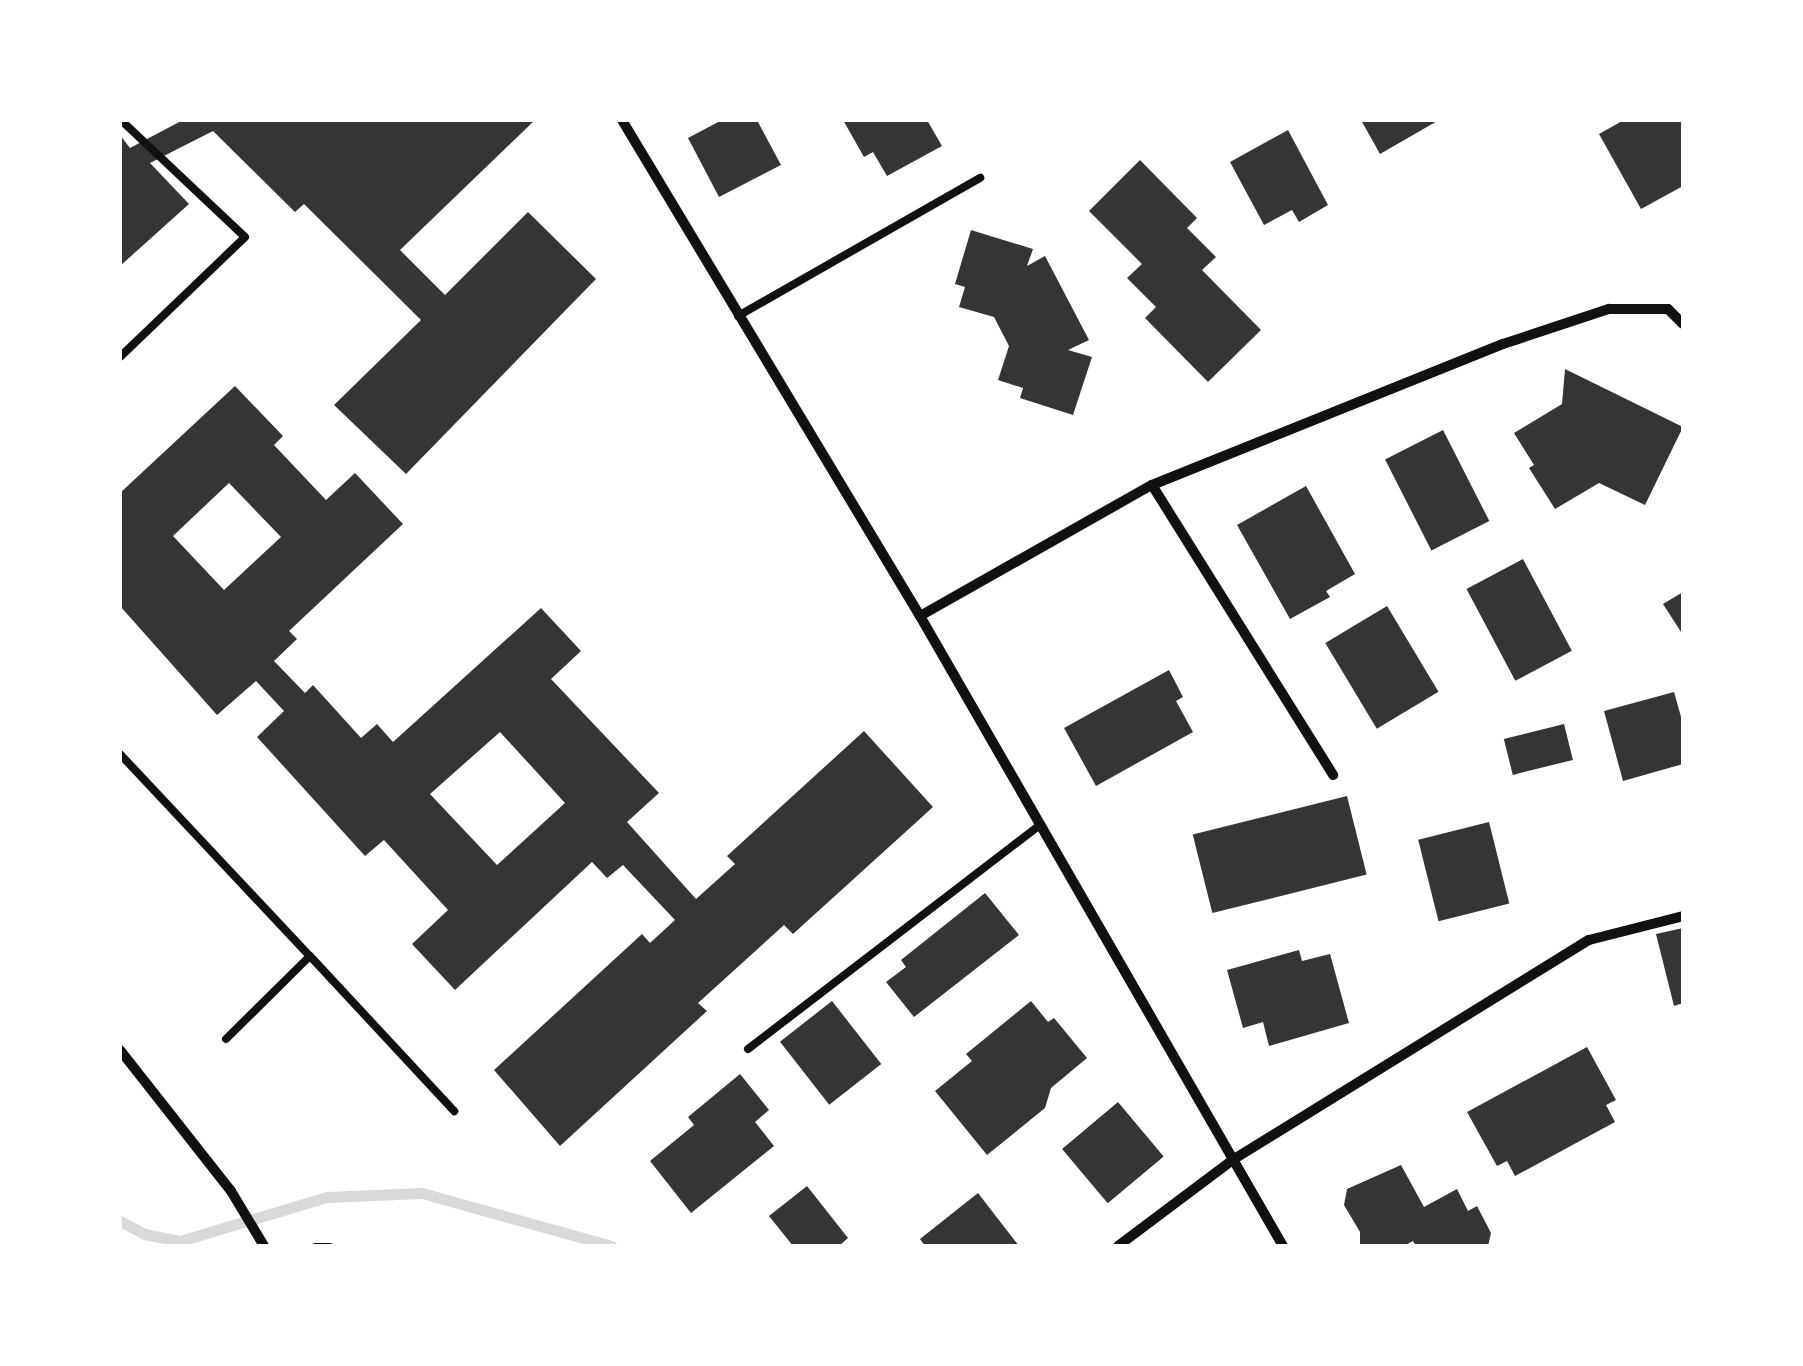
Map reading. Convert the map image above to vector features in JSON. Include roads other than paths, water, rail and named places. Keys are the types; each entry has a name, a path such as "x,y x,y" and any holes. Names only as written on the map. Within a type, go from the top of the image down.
{"street":[{"path":"622,120 920,616 1283,1246"},
{"path":"920,616 1152,485 1503,344 1610,310 1668,309 1683,324"},
{"path":"1152,485 1332,775"},
{"path":"1118,1246 1234,1159 1589,940 1683,916"},
{"path":"120,1050 157,1092 242,1207 264,1246"}],"lane":[{"path":"120,356 245,236 121,120"},
{"path":"738,316 980,178"},
{"path":"120,754 454,1112"},
{"path":"748,1049 1040,824"},
{"path":"226,1039 310,956"}],"waterway":[{"path":"120,1221 144,1234 180,1241 327,1197 422,1193 612,1246"}]}
